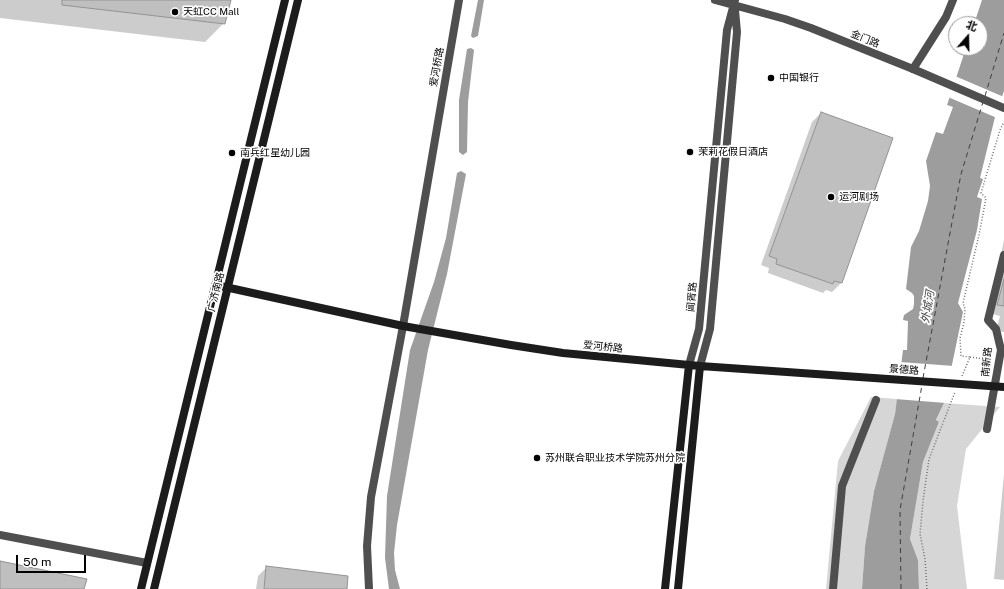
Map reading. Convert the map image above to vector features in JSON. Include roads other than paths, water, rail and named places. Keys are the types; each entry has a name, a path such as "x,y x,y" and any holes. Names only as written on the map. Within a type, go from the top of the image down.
{"main road":[{"name":"广济南路","path":"141,589 284,0"},
{"name":"广济南路","path":"154,589 298,0"},
{"name":"爱河桥路","path":"216,285 406,326 537,350 700,366 802,373"},
{"name":"阊胥路","path":"665,589 689,365"},
{"name":"阊胥路","path":"678,589 700,366"},
{"name":"景德路","path":"802,373 1004,387"}],"street":[{"name":"爱河桥路","path":"369,589 367,546 371,497 406,326 459,0"},
{"name":"金门路","path":"716,0 735,3 805,26 926,74 1004,108"},
{"path":"913,69 946,17 953,0"},
{"name":"阊胥路","path":"689,365 699,329 727,30 735,3"},
{"name":"阊胥路","path":"700,366 710,321 737,32 735,3"},
{"name":"南新路","path":"987,429 1001,350 996,329 988,320 1004,255"},
{"path":"833,589 842,486 876,400"},
{"path":"0,535 147,563"}],"water":[{"path":"478,0 484,0 478,36 473,38 471,36"},
{"name":"外城河","path":"982,0 1004,0 1004,91 995,117 980,178 983,179 977,197 982,199 977,230 958,303 963,312 944,403 936,420 939,422 923,462 910,539 918,560 919,589 862,589 865,546 874,491 895,414 903,350 907,350 908,321 903,320 904,315 913,309 914,304 914,296 906,289 911,247 919,231 928,201 930,186 926,161 936,132 943,134 953,107 947,105 963,56 988,56 988,16 977,16"},
{"path":"471,48 474,50 468,102 467,152 463,155 459,152 459,100 467,49"},
{"path":"461,171 466,174 447,274 428,350 397,525 394,553 395,570 400,589 389,589 385,558 387,496 410,350 434,282 446,238 457,173"}],"place":[{"name":"天虹CC Mall","path":"175,12"},
{"name":"中国银行","path":"771,78"},
{"name":"茉莉花假日酒店","path":"690,152"},
{"name":"南兵红星幼儿园","path":"232,153"},
{"name":"运河剧场","path":"831,197"},
{"name":"苏州联合职业技术学院苏州分院","path":"537,458"}]}
